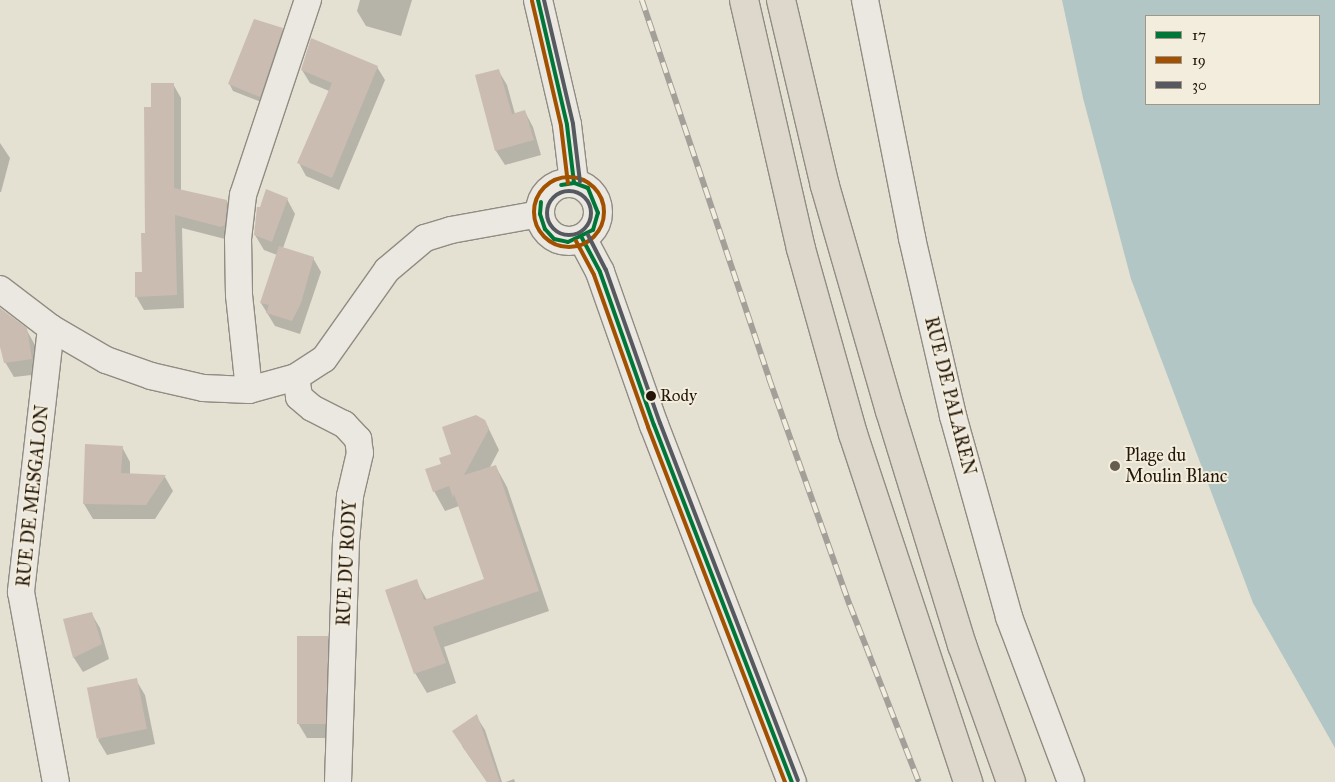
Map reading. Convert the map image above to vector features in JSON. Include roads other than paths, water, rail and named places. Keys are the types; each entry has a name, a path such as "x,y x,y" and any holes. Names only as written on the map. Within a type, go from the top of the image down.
{"highway":[{"path":"744,0 801,249 853,434 968,782"},
{"path":"781,0 825,186 890,411 962,645 1011,782"}],"main road":[{"path":"538,0 567,125 574,183"},
{"path":"574,183 588,188 598,213 593,230 582,238 568,242 554,239 545,229 540,214 542,202 550,191 561,184 574,183"},
{"path":"582,238 600,272 654,425 792,782"}],"street":[{"path":"249,390 239,295 238,239 243,194 308,0"},
{"name":"RUE DE PALAREN","path":"865,0 912,238 953,416 1009,617 1070,782"},
{"path":"0,289 51,328 106,360 151,376 202,388 249,390 296,377 324,359 387,270 425,238 451,230 540,214"},
{"name":"RUE DE MESGALON","path":"51,328 21,592 56,782"},
{"name":"RUE DU RODY","path":"296,377 298,397 312,408 344,424 358,439 360,453 350,496 346,541 338,782"}],"railway":[{"path":"642,0 769,378 850,605 919,782"}],"place":[{"name":"Rody","path":"651,396"},
{"name":"Plage du Moulin Blanc","path":"1115,466"}]}
